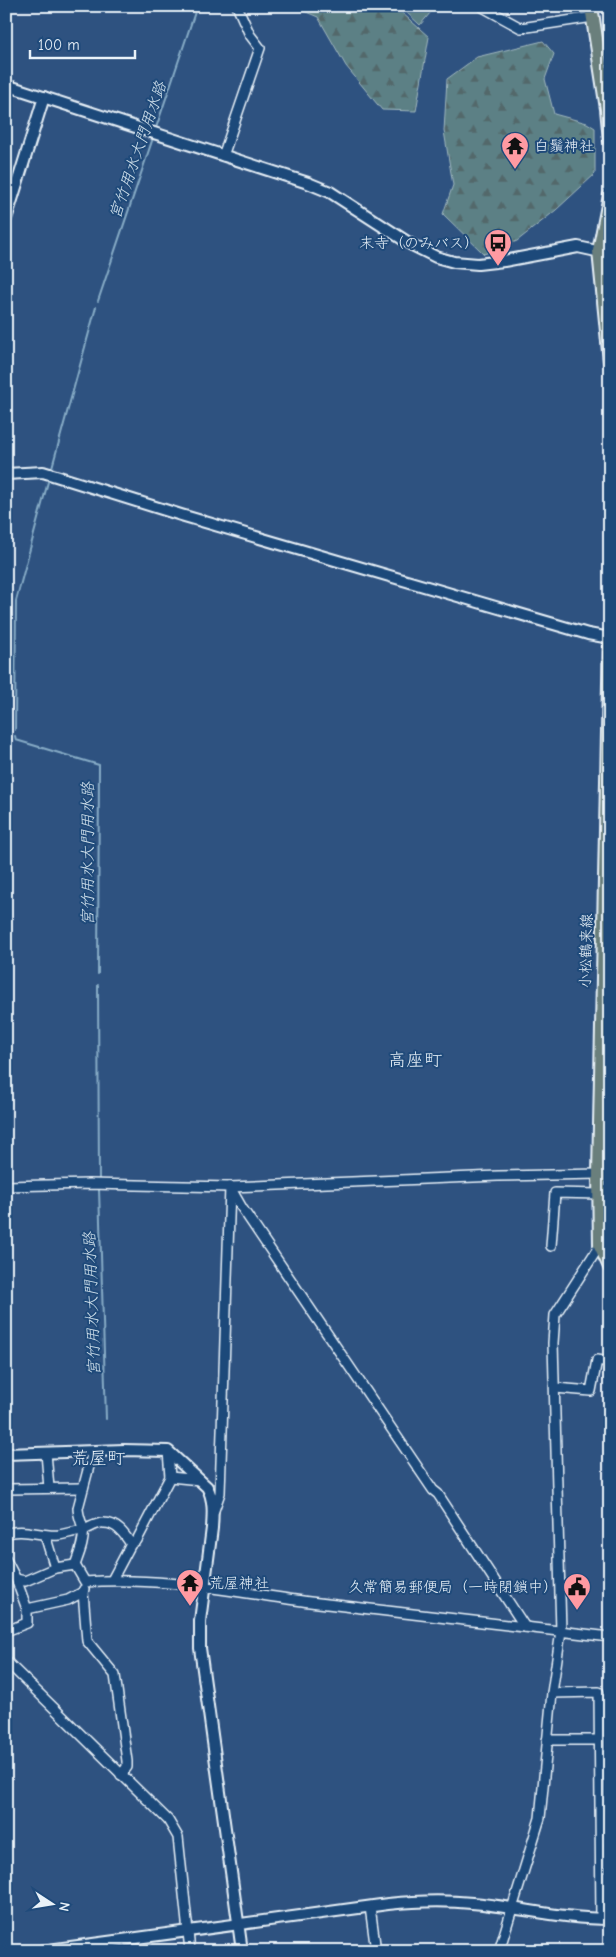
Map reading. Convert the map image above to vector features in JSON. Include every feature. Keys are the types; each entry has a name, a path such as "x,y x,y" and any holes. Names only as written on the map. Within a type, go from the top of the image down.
{"main road":[{"path":"594,9 608,109 610,140"},
{"path":"610,195 604,252 610,362"},
{"name":"小松鶴来線","path":"609,1263 600,1245 605,1231 603,1192 599,1174 604,1158 605,1129 610,634"}],"street":[{"path":"223,156 260,48 250,36 236,6"},
{"path":"482,6 522,28 594,9"},
{"path":"6,85 282,174 330,192 412,246 446,260 461,263 490,263 578,247 604,252"},
{"path":"6,219 44,97"},
{"path":"6,474 43,472 428,588 588,634 610,638"},
{"path":"6,1186 89,1184 230,1187 498,1176 599,1174"},
{"path":"230,1187 220,1493 213,1513 200,1622 200,1648 240,1924 242,1951"},
{"path":"230,1187 247,1216 433,1490 438,1494 524,1627"},
{"path":"551,1246 555,1193 603,1192"},
{"path":"499,1951 540,1818 560,1631 553,1343 555,1315 600,1245"},
{"path":"555,1388 591,1390 597,1360 610,1362"},
{"path":"93,1451 78,1508 78,1516 83,1530 80,1550 75,1565 85,1582 83,1592 87,1640 115,1675 127,1761 127,1767 121,1775"},
{"path":"6,1454 168,1451 207,1487 211,1494 213,1513"},
{"path":"112,1580 131,1544 137,1540 170,1477 168,1451"},
{"path":"46,1452 49,1488"},
{"path":"170,1477 200,1480"},
{"path":"6,1489 83,1488"},
{"path":"6,1534 15,1530 45,1535 59,1535 83,1530 104,1522 123,1533 131,1544"},
{"path":"45,1535 55,1568"},
{"path":"6,1560 16,1579 27,1609 27,1623 6,1631"},
{"path":"16,1579 25,1581 55,1568 75,1565"},
{"path":"85,1582 112,1580 155,1581 377,1611 610,1637"},
{"path":"27,1609 68,1600 83,1592"},
{"path":"6,1661 168,1820 178,1837 193,1931 190,1951"},
{"path":"41,1951 370,1906 423,1901 448,1901 513,1908 561,1916 605,1919 599,1692 552,1692"},
{"path":"547,1740 599,1740"},
{"path":"370,1906 376,1951"}],"green space":[{"path":"292,6 404,6 401,12 429,37 416,111 382,110 346,66 318,17"},
{"path":"408,6 436,6 420,25 405,11"},
{"path":"543,41 554,54 545,79 554,114 587,123 595,128 595,174 556,210 517,241 484,254 443,214 453,185 444,131 447,79 477,57"}],"waterway":[{"name":"宮竹用水大門用水路","path":"155,131 197,6"},
{"name":"宮竹用水大門用水路","path":"98,301 153,138"},
{"name":"宮竹用水大門用水路","path":"51,471 96,307"},
{"name":"宮竹用水大門用水路","path":"15,730 16,601 49,478"},
{"name":"宮竹用水大門用水路","path":"15,736 16,740 99,765 98,974"},
{"name":"宮竹用水大門用水路","path":"98,985 99,1180"},
{"name":"宮竹用水大門用水路","path":"99,1189 106,1419"}],"place":[{"name":"白鬚神社","path":"515,170"},
{"name":"末寺（のみバス）","path":"498,267"},
{"name":"荒屋神社","path":"190,1607"},
{"name":"久常簡易郵便局（一時閉鎖中）","path":"577,1611"}],"district":[{"name":"高座町","path":"415,1060"},
{"name":"荒屋町","path":"98,1458"}]}
